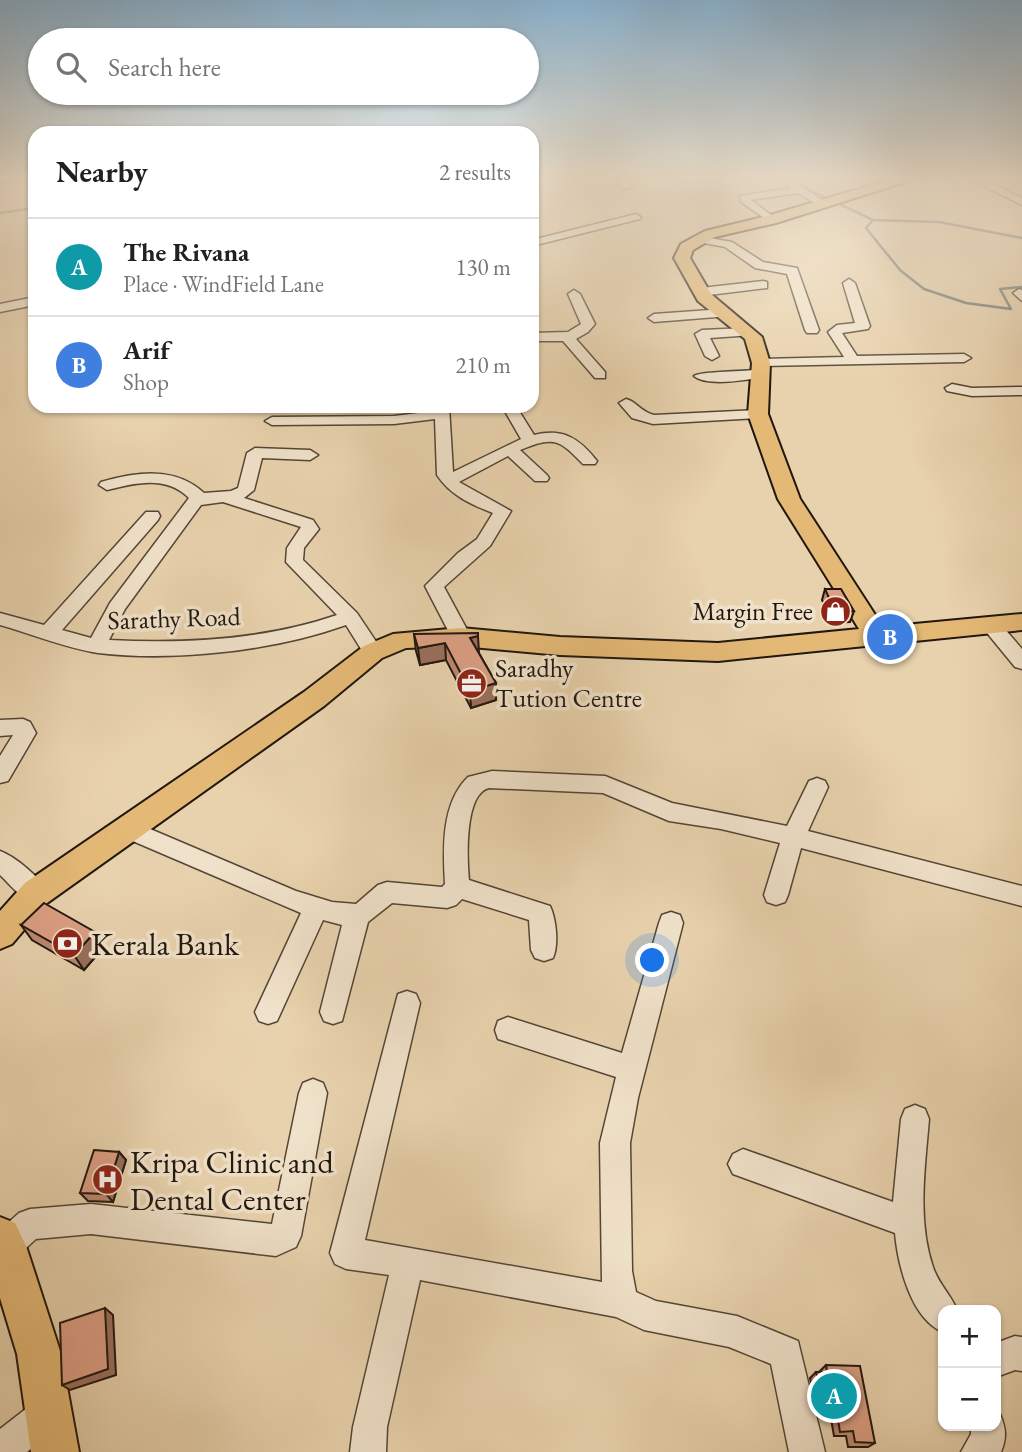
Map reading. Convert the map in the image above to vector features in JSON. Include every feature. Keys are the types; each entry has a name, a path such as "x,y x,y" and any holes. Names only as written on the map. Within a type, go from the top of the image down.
{"main road":[{"path":"689,245 682,258 712,303 753,337 761,368 758,414 789,499 875,635"},
{"path":"0,934 36,893 314,699 373,652 402,640 461,637 560,646 718,652 1022,622"},
{"path":"3,1242 39,1354 52,1432"}],"street":[{"path":"729,245 759,265 793,271 793,279 811,330"},
{"path":"849,283 863,326 842,328 835,332 853,361"},
{"path":"653,313 712,303 763,285"},
{"path":"539,337 567,337 578,334 588,324 574,294"},
{"path":"0,308 28,302"},
{"path":"712,356 702,334 747,332"},
{"path":"567,337 600,374"},
{"path":"701,376 740,376 761,368 853,361 964,358"},
{"path":"942,359 953,381 947,393 1022,391"},
{"path":"626,403 637,415 653,420 758,414"},
{"path":"272,421 392,413"},
{"path":"442,413 445,475 448,481 478,500 503,511 484,542 464,556 434,586 461,637"},
{"path":"513,413 529,440"},
{"path":"448,481 529,440 548,436 563,437 589,461"},
{"path":"511,450 541,478"},
{"path":"229,498 246,490 255,453 310,455"},
{"path":"107,485 156,477 177,481 200,499"},
{"path":"96,646 117,607 189,507 200,499 229,498 307,524 310,529 307,535 294,546 292,555 295,562 350,617 373,652"},
{"path":"48,633 152,516"},
{"name":"Sarathy Road","path":"0,619 96,646 209,647 302,635 350,617"},
{"path":"990,624 1022,662"},
{"path":"0,728 23,727 25,733 0,775"},
{"path":"129,829 316,908 357,916 387,892 447,898 457,887 455,861 465,802 472,786 492,779 605,785 669,812 721,820 793,837 1022,896"},
{"path":"776,895 793,837 817,787"},
{"path":"0,861 36,893"},
{"path":"457,887 541,914 544,950"},
{"path":"268,1012 316,908"},
{"path":"333,1012 357,916"},
{"path":"621,1302 616,1271 615,1143 671,923"},
{"path":"407,1003 346,1253 621,1302 633,1311 668,1321 719,1327 752,1337 786,1353 807,1452"},
{"path":"508,1030 632,1069"},
{"path":"3,1242 30,1224 91,1219 276,1240 285,1236 313,1093"},
{"path":"915,1119 907,1222 920,1282 938,1308"},
{"path":"743,1164 907,1222"},
{"path":"368,1452 370,1427 408,1262"},
{"path":"979,1452 988,1440 988,1431"},
{"path":"0,1451 52,1432"}],"building":[{"path":"825,589 841,589 854,611 835,612"},
{"path":"478,633 478,636 470,638 496,683 470,691 445,643 418,648 414,634"},
{"path":"44,903 95,932 74,955 21,925"},
{"path":"94,1150 119,1152 106,1194 80,1193"},
{"path":"105,1308 108,1369 62,1385 60,1323"},
{"path":"826,1365 860,1366 875,1443 855,1442 853,1431 840,1432 836,1408 824,1408 816,1372 827,1372"}],"waterway":[{"path":"880,245 900,270 924,289 966,303 1011,309 1000,289 1022,287"}],"place":[{"name":"Margin Free","path":"836,611"},
{"name":"Arif","path":"890,637"},
{"name":"Saradhy Tution Centre","path":"472,683"},
{"name":"Kerala Bank","path":"68,944"},
{"name":"Kripa Clinic and Dental Center","path":"107,1180"},
{"name":"The Rivana","path":"834,1396"}]}
